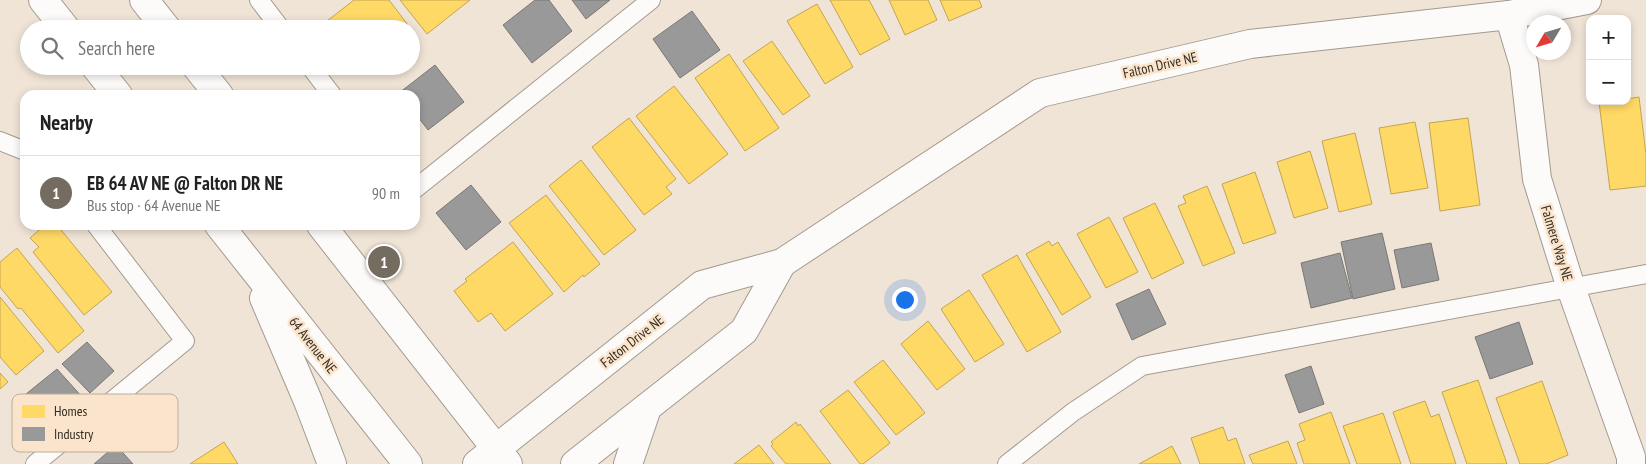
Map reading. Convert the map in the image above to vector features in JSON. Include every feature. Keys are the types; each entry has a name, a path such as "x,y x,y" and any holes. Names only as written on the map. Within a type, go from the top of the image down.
{"street":[{"path":"43,0 59,20"},
{"path":"144,0 160,20"},
{"name":"Falton Drive NE","path":"494,459 702,285 782,263 1040,93 1250,44 1509,16 1587,0"},
{"name":"Falmere Way NE","path":"1509,16 1524,65 1537,179 1571,288 1628,448 1631,464"},
{"path":"102,75 114,90"},
{"path":"203,75 215,90"},
{"name":"64 Avenue NE","path":"223,230 408,464"},
{"path":"325,230 494,459"},
{"name":"Falton Drive NE","path":"575,464 744,331 782,263"},
{"path":"250,264 308,401 332,464"},
{"path":"628,464 646,408"}],"lane":[{"path":"258,0 274,20"},
{"path":"420,185 651,0"},
{"path":"317,75 328,90"},
{"path":"0,141 20,149"},
{"path":"100,230 185,341 120,394"},
{"path":"1008,464 1073,412 1142,366 1646,274"},
{"path":"35,464 50,452"}],"building: Homes":[{"path":"354,0 389,0 404,20 328,20"},
{"path":"400,0 470,0 427,34 420,25 420,20 416,20"},
{"path":"830,0 869,0 890,39 860,55"},
{"path":"889,0 928,0 937,20 905,35"},
{"path":"940,0 979,0 982,7 949,21"},
{"path":"817,4 853,67 825,84 787,21"},
{"path":"772,41 810,96 783,115 743,61"},
{"path":"729,54 779,128 745,151 695,78"},
{"path":"674,86 728,154 689,184 636,116"},
{"path":"1639,97 1646,154 1646,186 1610,190 1599,105 1631,105 1631,98"},
{"path":"629,118 676,179 666,187 672,194 644,215 592,147"},
{"path":"1468,118 1480,205 1440,211 1429,123"},
{"path":"1415,122 1428,188 1391,194 1379,128"},
{"path":"1355,133 1372,204 1339,212 1322,141"},
{"path":"1310,151 1328,208 1294,218 1277,162"},
{"path":"581,160 636,230 604,255 549,186"},
{"path":"1255,172 1276,233 1243,244 1222,184"},
{"path":"1207,186 1235,253 1203,266 1178,206 1186,203 1183,196"},
{"path":"546,195 600,264 584,277 583,275 564,292 509,223"},
{"path":"1155,203 1184,263 1152,279 1123,218"},
{"path":"1109,217 1138,272 1106,288 1077,234"},
{"path":"39,230 61,230 112,292 84,315 33,252 39,247 30,238"},
{"path":"1049,241 1052,246 1058,242 1091,297 1062,315 1026,254"},
{"path":"513,242 553,294 505,331 491,313 478,322 454,291 467,281 465,279"},
{"path":"17,248 84,331 58,353 21,308 18,309 0,287 0,262"},
{"path":"1017,255 1061,332 1027,352 982,275"},
{"path":"969,290 1004,344 975,362 941,309"},
{"path":"0,297 44,351 16,375 0,357"},
{"path":"928,321 965,369 937,390 901,344"},
{"path":"883,360 925,413 896,435 854,382"},
{"path":"0,373 8,382 0,389"},
{"path":"1478,380 1507,464 1467,464 1442,392"},
{"path":"1542,381 1568,455 1546,464 1520,464 1496,398"},
{"path":"848,390 890,443 863,464 860,464 820,411"},
{"path":"1425,401 1431,417 1439,414 1456,464 1411,464 1393,412"},
{"path":"1331,412 1350,464 1304,464 1297,443 1305,440 1299,424"},
{"path":"1383,413 1401,464 1357,464 1343,426"},
{"path":"796,422 798,426 800,424 831,464 786,464 771,446 773,444 771,442"},
{"path":"1223,427 1228,441 1236,438 1245,464 1200,464 1191,438"},
{"path":"1288,441 1297,464 1253,464 1249,455"},
{"path":"224,442 238,464 190,464"},
{"path":"759,445 774,464 734,464"},
{"path":"1172,446 1181,464 1139,464"}],"building: Industry":[{"path":"535,0 549,0 572,31 532,63 503,25"},
{"path":"572,0 610,0 586,19"},
{"path":"692,11 720,50 680,78 653,39"},
{"path":"435,65 464,102 428,130 420,120 420,90 403,90"},
{"path":"471,185 501,222 466,250 436,213"},
{"path":"1382,233 1395,289 1353,299 1341,242"},
{"path":"1431,243 1439,280 1402,288 1394,250"},
{"path":"1340,253 1352,298 1311,308 1301,263"},
{"path":"1149,289 1166,324 1132,340 1116,304"},
{"path":"1519,322 1533,364 1490,379 1475,337"},
{"path":"87,342 114,371 90,393 62,364"},
{"path":"1311,366 1324,404 1299,413 1285,375"},
{"path":"57,369 79,394 26,394"},
{"path":"108,452 122,452 133,464 94,464"}],"place":[{"name":"EB 64 AV NE @ Falton DR NE","path":"384,262"}]}
